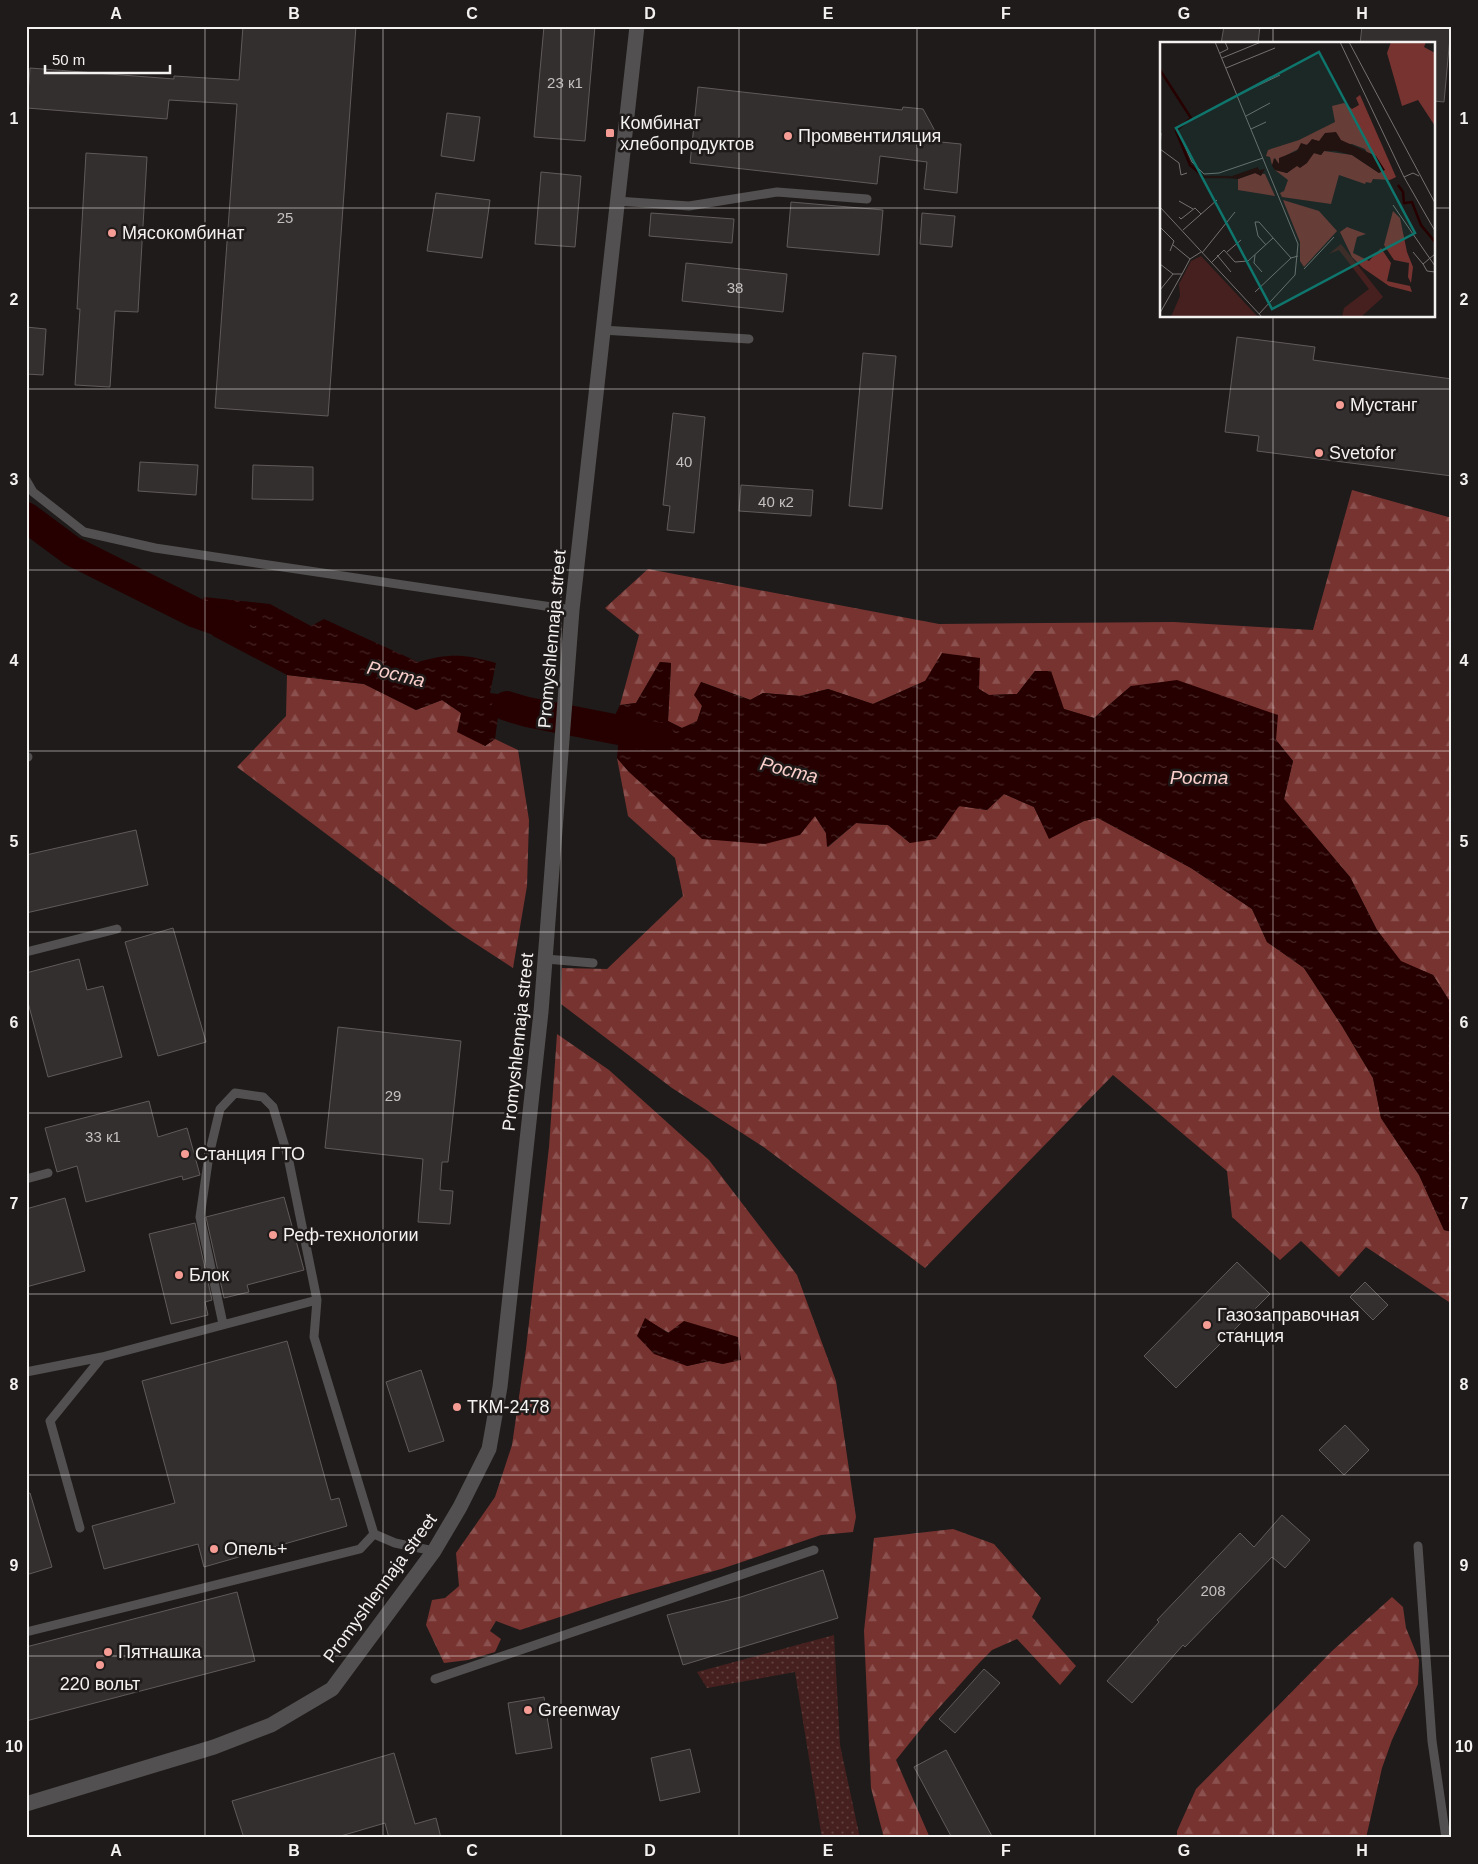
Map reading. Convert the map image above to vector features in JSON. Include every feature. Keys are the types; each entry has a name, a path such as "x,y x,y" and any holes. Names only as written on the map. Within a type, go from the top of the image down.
{"street":[{"name":"Promyshlennaja street","path":"26,1804 214,1747 271,1725 332,1688 434,1551 460,1507 489,1449 500,1387 546,959 572,610 637,26"}],"lane":[{"path":"617,201 689,206 777,192 867,199"},
{"path":"602,330 749,339"},
{"path":"26,480 33,492 84,532 155,548 572,610"},
{"path":"26,952 117,928"},
{"path":"546,959 593,963"},
{"path":"223,1324 200,1217 209,1155 220,1109 235,1093 263,1097 273,1107 288,1157 317,1300 314,1337 374,1534 395,1543 434,1551"},
{"path":"26,1179 48,1173"},
{"path":"26,1372 102,1357 317,1300"},
{"path":"80,1528 50,1421 102,1357"},
{"path":"26,1632 360,1549 374,1534"},
{"path":"1418,1546 1432,1741 1446,1838"},
{"path":"435,1679 814,1550"}],"shaded area":[{"path":"834,1635 840,1745 860,1838 822,1838 795,1672 707,1688 697,1672"}],"green space":[{"path":"1352,490 1452,518 1452,1005 1433,975 1401,962 1377,930 1350,877 1284,799 1293,761 1276,740 1131,686 1094,718 1064,709 1035,671 1017,694 989,695 979,689 925,681 873,704 828,689 800,696 763,693 751,700 701,682 702,706 697,722 682,728 668,721 671,663 660,662 636,703 620,705 639,635 605,608 648,569 939,624 1174,622 1313,630"},
{"path":"287,675 364,684 416,710 442,700 461,713 485,746 495,739 518,750 529,820 527,886 513,968 453,929 237,767 286,716"},
{"path":"617,758 629,772 815,816 826,833 828,847 856,823 888,825 910,843 960,806 987,810 1004,794 1034,807 1049,838 1084,821 1098,818 1191,868 1252,909 1267,942 1304,968 1342,1026 1373,1078 1381,1118 1419,1175 1444,1230 1452,1232 1452,1304 1366,1247 1339,1277 1301,1241 1280,1260 1232,1217 1227,1171 1113,1075 925,1268 765,1148 672,1088 561,1004 562,968 607,969 683,896 675,858 628,816"},
{"path":"557,1034 609,1070 709,1160 797,1275 836,1381 856,1517 853,1532 821,1535 721,1569 615,1599 520,1630 496,1621 490,1631 501,1639 495,1652 468,1660 444,1663 426,1625 432,1600 445,1598 459,1586 456,1553 495,1497 512,1445 526,1349 549,1147","holes":["645,1319 723,1364 710,1361 687,1366"]},
{"path":"953,1529 994,1544 1041,1598 1032,1617 1076,1666 1060,1685 1017,1639 992,1650 928,1720 896,1760 930,1838 884,1838 871,1788 864,1631 874,1538"},
{"path":"1392,1597 1403,1607 1406,1628 1419,1660 1418,1684 1392,1740 1382,1768 1366,1838 1177,1838 1177,1831 1196,1789 1332,1651"}],"water":[{"name":"Роста","path":"204,597 270,604 311,626 324,619 418,662 439,657 466,656 496,663 490,693 514,696 548,709 546,718 498,717 495,739 485,746 457,732 461,713 442,700 416,710 364,684 287,675 213,636 196,613"},
{"name":"Роста","path":"942,653 980,658 979,689 989,695 1017,694 1035,671 1051,671 1064,709 1094,718 1131,686 1177,680 1278,715 1276,740 1293,761 1284,799 1350,877 1377,930 1401,961 1433,975 1452,1005 1452,1232 1444,1230 1419,1175 1381,1118 1373,1078 1304,968 1267,942 1252,909 1191,868 1098,818 1084,821 1049,839 1034,807 1004,794 987,810 959,806 936,839 910,843 888,825 856,823 827,847 826,833 815,816 800,835 765,844 702,839 629,772 617,758 620,725 615,715 620,705 636,703 660,662 671,663 668,721 682,728 697,721 702,706 694,695 701,682 750,700 763,693 800,696 828,689 873,704 925,681"},
{"path":"645,1318 668,1333 684,1321 738,1337 741,1360 723,1364 709,1361 687,1366 654,1354 637,1336"}],"building":[{"path":"243,26 356,26 328,416 215,408 237,104 169,100 167,119 27,108 30,68 174,79 174,76 239,80"},
{"path":"544,26 595,26 585,141 534,137"},
{"path":"1224,26 1260,26 1258,42 1221,42"},
{"path":"1362,26 1451,26 1444,102 1436,101 1436,42 1360,42"},
{"name":"Промвентиляция","path":"698,87 902,110 903,107 923,109 941,142 961,144 957,193 924,189 927,162 880,156 877,184 690,163"},
{"path":"447,113 480,117 474,161 441,156"},
{"name":"Мясокомбинат","path":"86,153 147,157 138,312 115,311 110,387 75,385 80,309 77,309"},
{"path":"541,172 581,176 575,247 535,244"},
{"path":"436,193 490,200 482,258 427,251"},
{"path":"791,202 883,210 879,255 787,247"},
{"path":"651,213 734,219 732,243 649,236"},
{"path":"922,213 955,216 952,247 920,244"},
{"path":"686,263 787,274 783,312 682,301"},
{"path":"26,327 46,329 43,375 26,374"},
{"name":"Мустанг","path":"1237,337 1315,347 1313,360 1452,379 1452,476 1257,451 1259,436 1225,432"},
{"path":"863,353 896,356 882,509 849,506"},
{"path":"673,413 705,417 694,533 667,530 670,506 663,505"},
{"path":"140,462 198,465 196,495 138,491"},
{"path":"253,465 313,467 313,500 252,499"},
{"path":"741,485 813,490 811,516 739,511"},
{"path":"136,830 148,885 26,913 26,855"},
{"path":"173,928 206,1042 158,1056 125,942"},
{"path":"79,959 87,990 103,986 122,1057 48,1077 26,995 26,973"},
{"path":"338,1027 461,1041 448,1162 442,1162 440,1190 453,1191 450,1224 418,1222 423,1159 325,1148"},
{"path":"149,1101 158,1137 187,1128 200,1175 183,1180 182,1176 86,1202 77,1166 57,1172 45,1128"},
{"path":"284,1197 304,1270 247,1285 249,1292 224,1298 206,1217"},
{"path":"65,1198 85,1271 26,1287 26,1209"},
{"name":"Блок","path":"195,1223 212,1300 205,1302 208,1315 171,1324 149,1234"},
{"name":"Газозаправочная станция","path":"1237,1262 1270,1294 1176,1388 1144,1356"},
{"path":"1365,1282 1388,1305 1373,1320 1350,1297"},
{"path":"287,1341 331,1500 339,1498 347,1526 204,1567 198,1544 104,1569 92,1526 175,1503 142,1381"},
{"path":"421,1370 444,1441 409,1452 386,1382"},
{"path":"1345,1425 1369,1450 1344,1475 1319,1450"},
{"path":"30,1493 52,1567 26,1575 26,1494"},
{"path":"1282,1515 1310,1540 1285,1568 1272,1557 1185,1647 1183,1645 1132,1703 1107,1681 1159,1622 1157,1620 1240,1533 1254,1547"},
{"path":"823,1570 838,1618 683,1665 667,1615 741,1597"},
{"path":"237,1592 255,1661 26,1721 26,1647"},
{"path":"984,1669 1000,1683 955,1733 939,1719"},
{"path":"544,1697 552,1748 516,1754 508,1703"},
{"path":"690,1749 700,1792 660,1801 651,1758"},
{"path":"946,1750 993,1838 952,1838 914,1767"},
{"path":"394,1753 415,1824 436,1818 441,1838 389,1838 385,1823 334,1838 244,1838 232,1801"}],"waterway":[{"name":"Роста","path":"26,517 72,551 196,613 235,627"},
{"name":"Роста","path":"507,706 527,712 660,738"}],"place":[{"name":"Комбинат хлебопродуктов","path":"610,133"},
{"name":"Промвентиляция","path":"788,136"},
{"name":"Мясокомбинат","path":"112,233"},
{"name":"Мустанг","path":"1340,405"},
{"name":"Svetofor","path":"1319,453"},
{"name":"Станция ГТО","path":"185,1154"},
{"name":"Реф-технологии","path":"273,1235"},
{"name":"Блок","path":"179,1275"},
{"name":"Газозаправочная станция","path":"1207,1325"},
{"name":"ТКМ-2478","path":"457,1407"},
{"name":"Опель+","path":"214,1549"},
{"name":"Пятнашка","path":"108,1652"},
{"name":"220 вольт","path":"100,1665"},
{"name":"Greenway","path":"528,1710"}]}
